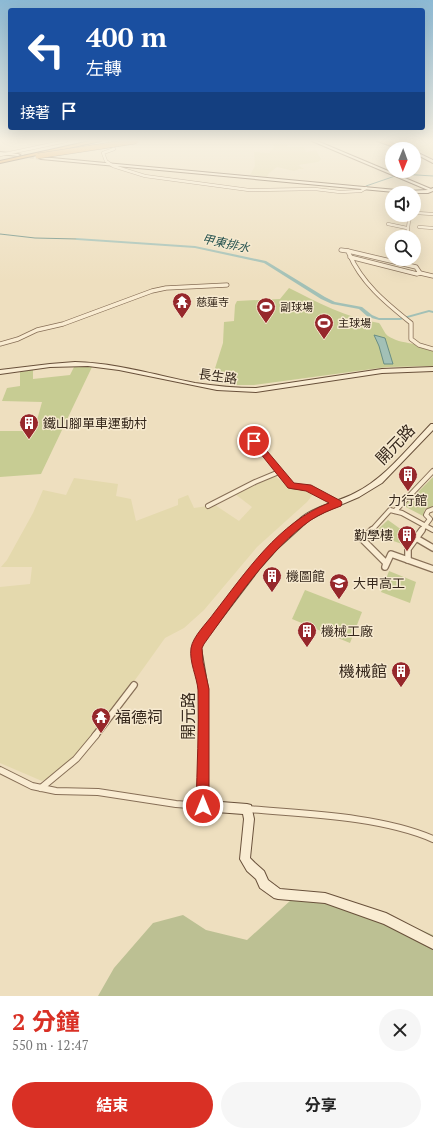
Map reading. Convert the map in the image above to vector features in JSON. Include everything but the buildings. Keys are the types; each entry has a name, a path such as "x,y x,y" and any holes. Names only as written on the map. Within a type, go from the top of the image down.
{"street":[{"path":"230,187 249,190 316,189 340,192 361,191 366,188"},
{"path":"360,187 407,192 428,192 432,190"},
{"path":"421,213 433,214"},
{"path":"388,224 407,228 408,222"},
{"path":"419,227 433,228"},
{"path":"341,250 416,267 420,272"},
{"path":"348,252 359,272 373,289 385,302 410,323 412,326 411,339 414,342 433,349"},
{"path":"350,257 418,274 420,272 433,276"},
{"path":"0,344 18,339 37,330 63,324 152,291 166,288 227,285"},
{"name":"長生路","path":"0,372 74,364 100,365 206,386 256,390 382,371 433,369"},
{"name":"開元路","path":"203,806 204,689 198,662 197,648 200,641 241,586 274,547 306,518 357,495 380,481 433,426"},
{"path":"246,430 291,486 308,488 338,503"},
{"path":"395,511 433,471"},
{"path":"208,506 255,482 279,472"},
{"path":"433,530 402,513 390,510 363,540 386,563 385,567 391,554 433,569"},
{"path":"408,560 408,549 431,520 426,515 428,511 433,510"},
{"path":"416,538 433,548"},
{"path":"41,788 76,759 89,745 134,685"},
{"path":"0,770 32,786 56,791 98,792 176,804 325,816 396,826 421,833 433,839"},
{"path":"247,809 249,819 245,859 260,875 264,884 278,894 325,898 386,919 433,943"}],"shaded area":[{"path":"275,476 291,489 307,490 314,493 307,502 257,547 204,610 184,628 165,638 105,722 73,758 57,773 42,781 0,763 0,587 30,584 32,567 1,567 7,560 33,513 43,490 66,495 74,478 118,484 116,496 131,499 136,521 178,505 178,499 188,495 194,508 215,505 239,521 252,507 235,494"}],"green space":[{"path":"289,288 321,304 344,313 367,321 379,323 387,335 393,339 428,348 433,351 433,366 387,367 254,385 238,385 211,381 223,343 224,322 234,321 235,305 237,301 280,299"},
{"name":"鐵山腳單車運動村","path":"74,367 92,367 41,474 0,477 0,431 34,431 42,402 2,401 7,388 20,386 20,372 33,370 33,379 70,375"},
{"path":"433,477 433,506 425,509 423,516 404,506"},
{"path":"388,520 406,533 401,538 406,542 405,545 373,534"},
{"path":"389,571 416,582 410,603 381,592"},
{"path":"305,590 362,612 350,643 292,619"},
{"path":"291,900 369,907 433,935 433,996 98,996 114,968 153,923 183,915 206,930 247,940"}],"water":[{"path":"374,335 385,338 393,364 384,364"}],"waterway":[{"name":"甲東排水","path":"0,234 35,238 77,239"},
{"name":"甲東排水","path":"77,239 195,247 265,262 323,298 334,303 360,308 370,316 379,319 400,319 429,311 433,312"}],"place":[{"name":"慈蓮寺","path":"182,319"},
{"name":"副球場","path":"266,324"},
{"name":"主球場","path":"324,340"},
{"name":"鐵山腳單車運動村","path":"29,440"},
{"name":"力行館","path":"408,492"},
{"name":"勤學樓","path":"407,552"},
{"name":"機圖館","path":"272,593"},
{"name":"大甲高工","path":"339,600"},
{"name":"機械工廠","path":"307,648"},
{"name":"機械館","path":"401,688"},
{"name":"福德祠","path":"101,734"}],"route":[{"path":"203,806 204,689 198,662 197,648 200,641 241,586 274,547 306,518 338,503 308,488 291,486 254,441"}]}
